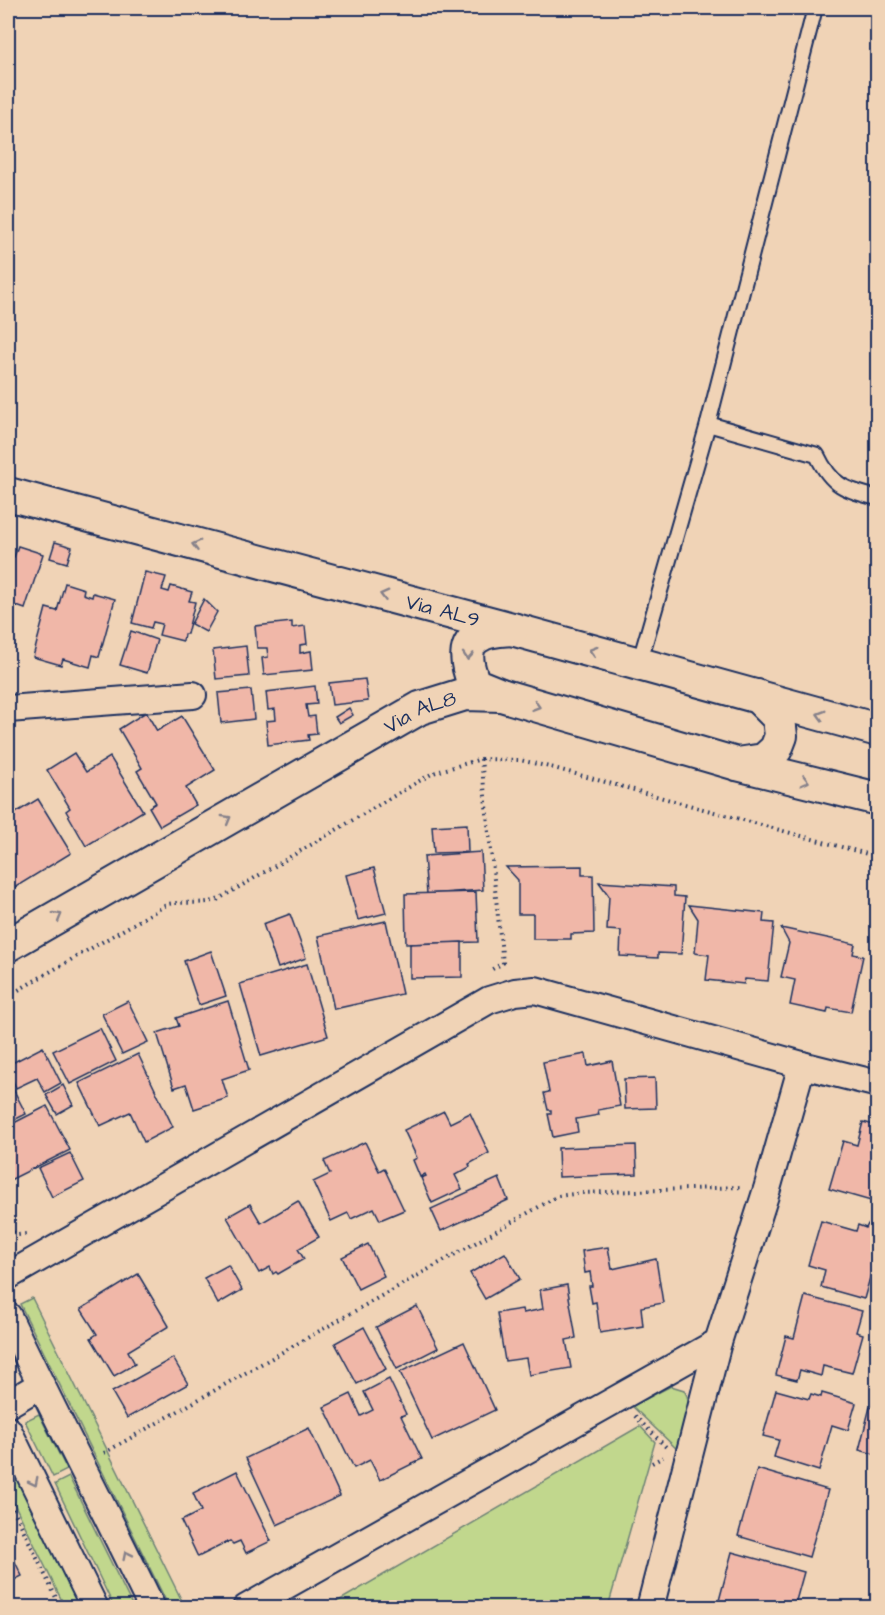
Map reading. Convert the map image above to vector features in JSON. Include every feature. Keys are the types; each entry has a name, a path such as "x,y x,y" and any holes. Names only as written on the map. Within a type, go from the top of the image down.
{"street":[{"name":"Via AL9","path":"8,494 878,730"},
{"path":"501,695 474,684 466,663 469,645 482,634 512,629"},
{"name":"Via AL8","path":"8,945 420,708 465,694 501,695 737,764 878,799"},
{"path":"8,709 193,695"},
{"path":"737,764 764,760 776,749 781,735 778,718 757,696"},
{"path":"8,1276 489,1000 515,992 535,990 878,1084"},
{"path":"650,1608 718,1342 767,1189 802,1065"},
{"path":"8,1316 40,1385 153,1608"},
{"path":"246,1608 718,1342"},
{"path":"8,1404 40,1385"},
{"path":"8,1430 95,1608"}],"lane":[{"path":"639,664 708,424 815,8"},
{"path":"708,424 817,455 825,472 846,490 878,498"}],"path":[{"path":"481,759 503,963"},
{"path":"8,996 168,904 207,903 217,900 433,774 481,759 520,760 554,768 878,857"},
{"path":"96,1458 558,1196 581,1192 746,1187"},
{"path":"633,1414 671,1451 652,1463"},
{"path":"8,1497 61,1608"}],"green space":[{"path":"32,1298 184,1605 169,1607 20,1304"},
{"path":"671,1386 684,1390 689,1405 688,1420 678,1450 632,1406"},
{"path":"39,1414 67,1470 53,1477 25,1421"},
{"path":"640,1426 655,1442 608,1607 328,1607"},
{"path":"8,1459 81,1607 65,1607 8,1491"},
{"path":"69,1477 133,1607 114,1607 55,1484"}],"building":[{"path":"55,542 72,547 67,563 50,558"},
{"path":"18,546 43,554 25,609 8,603 8,555 14,557"},
{"path":"145,572 166,577 162,590 169,592 171,586 192,592 189,601 195,602 183,641 159,635 162,624 153,622 151,628 132,623"},
{"path":"65,583 84,589 83,594 92,597 93,593 115,599 99,657 93,655 90,667 63,659 61,665 33,657 46,608 57,611"},
{"path":"204,599 217,612 206,632 191,624"},
{"path":"292,622 292,628 305,626 307,644 300,645 300,653 311,651 313,670 264,675 262,658 268,657 267,648 257,648 255,626"},
{"path":"131,631 157,640 147,673 120,665"},
{"path":"246,646 249,676 216,679 213,650"},
{"path":"365,679 368,701 332,705 329,683"},
{"path":"315,686 317,704 306,705 308,717 315,716 317,734 308,735 309,740 268,745 266,721 276,720 275,709 268,710 266,692"},
{"path":"251,690 254,719 221,723 218,693"},
{"path":"349,708 353,715 339,723 335,717"},
{"path":"146,712 157,731 182,716 215,770 186,788 196,805 160,826 149,807 156,803 137,771 142,768 119,729"},
{"path":"74,753 86,772 110,757 143,811 86,846 66,811 70,808 47,770"},
{"path":"38,799 71,853 14,888 8,877 8,804 14,814"},
{"path":"467,824 468,852 434,853 432,826"},
{"path":"481,852 483,890 427,894 424,856"},
{"path":"582,866 582,875 593,875 594,933 571,934 571,939 533,939 533,914 518,914 518,880 506,867"},
{"path":"374,868 386,913 358,920 346,875"},
{"path":"599,882 674,887 674,896 685,897 681,954 658,953 658,958 620,956 621,931 607,930 609,896"},
{"path":"476,892 478,942 406,944 405,894"},
{"path":"689,905 764,913 763,922 774,923 768,981 745,979 744,984 706,980 709,955 695,953 698,919"},
{"path":"290,914 306,958 278,968 263,924"},
{"path":"386,921 402,994 334,1009 318,936"},
{"path":"781,928 855,944 853,954 863,956 851,1012 828,1008 827,1013 790,1005 795,980 781,977 789,943"},
{"path":"462,942 462,977 410,978 410,944"},
{"path":"211,951 226,996 199,1005 184,961"},
{"path":"307,964 328,1036 261,1056 240,984"},
{"path":"128,1001 148,1042 122,1054 102,1014"},
{"path":"228,1001 249,1070 222,1079 228,1098 194,1109 186,1084 174,1088 157,1033 179,1026 176,1018"},
{"path":"100,1028 116,1061 70,1084 53,1051"},
{"path":"43,1047 61,1083 45,1092 37,1078 16,1088 8,1065"},
{"path":"138,1054 173,1127 144,1142 130,1112 100,1126 79,1083"},
{"path":"586,1054 588,1066 612,1061 620,1106 598,1110 599,1115 576,1119 578,1132 553,1137 548,1114 551,1114 551,1110 548,1110 544,1093 549,1092 543,1062"},
{"path":"655,1078 656,1108 625,1109 624,1079"},
{"path":"8,1079 26,1114 8,1123"},
{"path":"63,1085 73,1105 57,1114 46,1095"},
{"path":"47,1106 70,1150 8,1181 8,1126"},
{"path":"444,1111 450,1123 470,1113 489,1153 455,1175 462,1189 432,1203 421,1178 426,1176 425,1174 420,1177 413,1160 417,1158 404,1130"},
{"path":"863,1122 878,1126 878,1203 829,1189 843,1141 857,1145"},
{"path":"365,1142 379,1171 384,1168 404,1210 380,1220 374,1208 351,1219 348,1213 331,1221 313,1182 330,1174 324,1161"},
{"path":"636,1145 637,1174 559,1177 558,1148"},
{"path":"70,1153 84,1181 52,1197 38,1168"},
{"path":"499,1178 508,1200 441,1231 431,1209"},
{"path":"298,1201 319,1237 298,1249 304,1259 278,1274 276,1272 273,1274 270,1267 259,1273 227,1217 250,1204 261,1223"},
{"path":"821,1221 856,1231 858,1225 866,1228 868,1224 878,1226 878,1249 864,1299 821,1287 825,1270 808,1265"},
{"path":"368,1244 384,1276 358,1289 342,1257"},
{"path":"608,1247 612,1269 656,1259 663,1303 641,1307 643,1326 600,1333 596,1302 592,1303 589,1286 592,1286 590,1272 585,1273 582,1251"},
{"path":"505,1253 520,1279 485,1299 470,1273"},
{"path":"228,1265 242,1290 218,1304 204,1278"},
{"path":"138,1274 169,1326 128,1351 135,1364 114,1376 91,1338 97,1334 81,1309"},
{"path":"567,1285 576,1338 566,1340 571,1368 529,1375 526,1358 505,1361 497,1313 522,1309 523,1313 543,1309 540,1290"},
{"path":"805,1296 862,1311 856,1332 863,1334 852,1373 823,1366 821,1376 800,1370 797,1380 776,1375 786,1336 794,1338"},
{"path":"417,1306 438,1348 397,1369 376,1327"},
{"path":"364,1327 386,1369 357,1384 335,1343"},
{"path":"464,1342 495,1410 432,1440 400,1372"},
{"path":"173,1358 188,1384 127,1418 112,1392"},
{"path":"389,1379 406,1414 401,1416 422,1459 380,1480 370,1460 354,1468 324,1407 351,1394 361,1416 373,1410 364,1392"},
{"path":"776,1390 809,1399 811,1394 821,1397 822,1393 856,1403 848,1430 832,1425 819,1471 774,1457 779,1440 763,1436"},
{"path":"870,1407 878,1409 878,1455 859,1450"},
{"path":"309,1428 340,1496 277,1525 246,1458"},
{"path":"757,1469 828,1490 809,1557 738,1536"},
{"path":"237,1471 271,1541 246,1553 240,1541 233,1544 230,1541 198,1557 181,1521 201,1511 193,1493"},
{"path":"8,1548 22,1576 8,1583"},
{"path":"732,1552 804,1572 794,1608 717,1608"}]}
